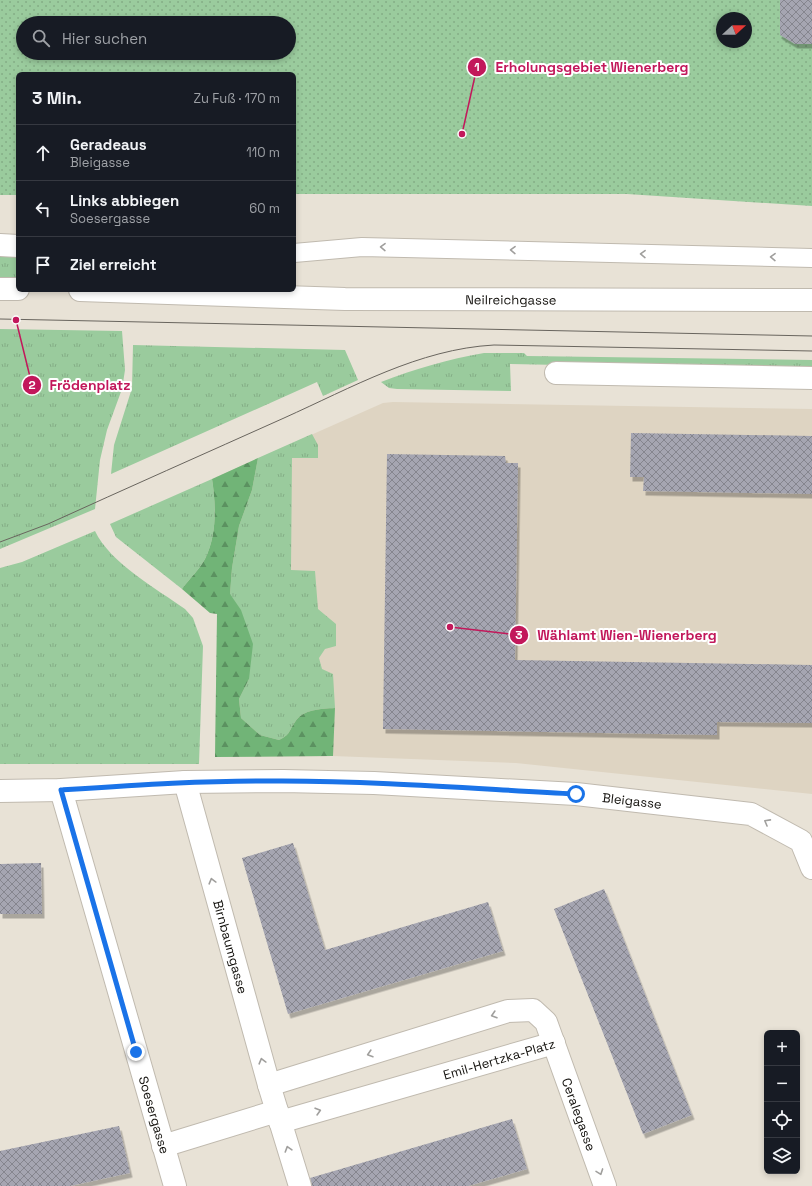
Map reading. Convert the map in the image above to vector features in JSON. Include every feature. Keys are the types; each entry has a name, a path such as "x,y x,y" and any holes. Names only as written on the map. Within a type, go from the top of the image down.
{"street":[{"path":"0,245 16,246"},
{"path":"0,289 16,289"},
{"name":"Neilreichgasse","path":"208,292 352,299 812,300"},
{"path":"556,374 812,378"},
{"name":"Bleigasse","path":"0,791 61,790 185,782 283,780 374,782 576,794 752,814 801,841 812,868"},
{"name":"Birnbaumgasse","path":"185,782 269,1085 300,1186"},
{"name":"Soesergasse","path":"61,790 175,1186"},
{"name":"Emil-Hertzka-Platz","path":"269,1085 508,1011 532,1010 546,1022 554,1043 279,1117"},
{"name":"Ceralegasse","path":"554,1043 605,1186"},
{"path":"163,1146 279,1117"}],"lane":[{"path":"296,253 362,247 812,258"}],"shaded area":[{"path":"383,403 812,409 812,794 516,763 333,756 215,757 221,475"}],"green space":[{"path":"0,0 812,0 812,206 627,194 296,194 296,72 16,72 16,195 0,195"},
{"path":"0,256 16,257 16,277 0,277"},
{"path":"0,329 122,331 125,370 122,389 107,430 100,460 95,509 0,549"},
{"path":"133,345 345,350 358,380 323,396 317,382 111,474 114,445 132,388"},
{"path":"484,353 524,353 527,356 812,360 812,370 510,364 511,391 397,389 389,388 381,382 432,365"},
{"path":"312,434 318,445 318,458 292,458 291,570 315,571 318,609 336,624 336,646 325,649 319,658 322,669 333,674 335,708 313,710 303,714 298,718 287,734 279,740 260,735 241,718 239,699 249,679 230,594 232,568 239,526 252,490 258,458"},
{"path":"258,458 252,490 239,526 232,568 230,594 241,610 253,644 249,679 239,699 241,718 260,735 279,740 287,734 298,718 303,714 313,710 335,708 333,756 215,757 217,614 210,613 182,589 203,563 212,540 215,509 212,479"},
{"path":"212,479 215,509 212,540 203,563 182,589 116,537 110,524"},
{"path":"95,531 111,554 148,584 185,609 193,618 203,646 199,764 0,764 0,568 22,562"}],"building":[{"path":"780,0 812,0 812,44 795,44 780,35"},
{"path":"631,433 812,436 812,494 643,491 644,477 630,477"},
{"path":"387,454 505,456 506,463 518,463 515,660 812,665 812,723 717,722 717,735 383,729"},
{"path":"293,843 325,950 488,902 503,951 288,1014 242,858"},
{"path":"41,863 42,914 0,914 0,864"},
{"path":"604,889 692,1115 643,1134 554,909"},
{"path":"512,1119 527,1169 468,1186 312,1186 310,1178"},
{"path":"119,1126 130,1173 70,1186 0,1186 0,1151"}],"tram line":[{"path":"0,319 812,336"},
{"path":"0,542 48,524 360,383 412,362 439,354 466,348 494,345 812,351"}],"place":[{"name":"Erholungsgebiet Wienerberg","path":"462,134"},
{"name":"Frödenplatz","path":"16,320"},
{"name":"Wählamt Wien-Wienerberg","path":"450,627"}],"route":[{"path":"136,1052 61,790 185,782 283,780 374,782 576,794"}]}
